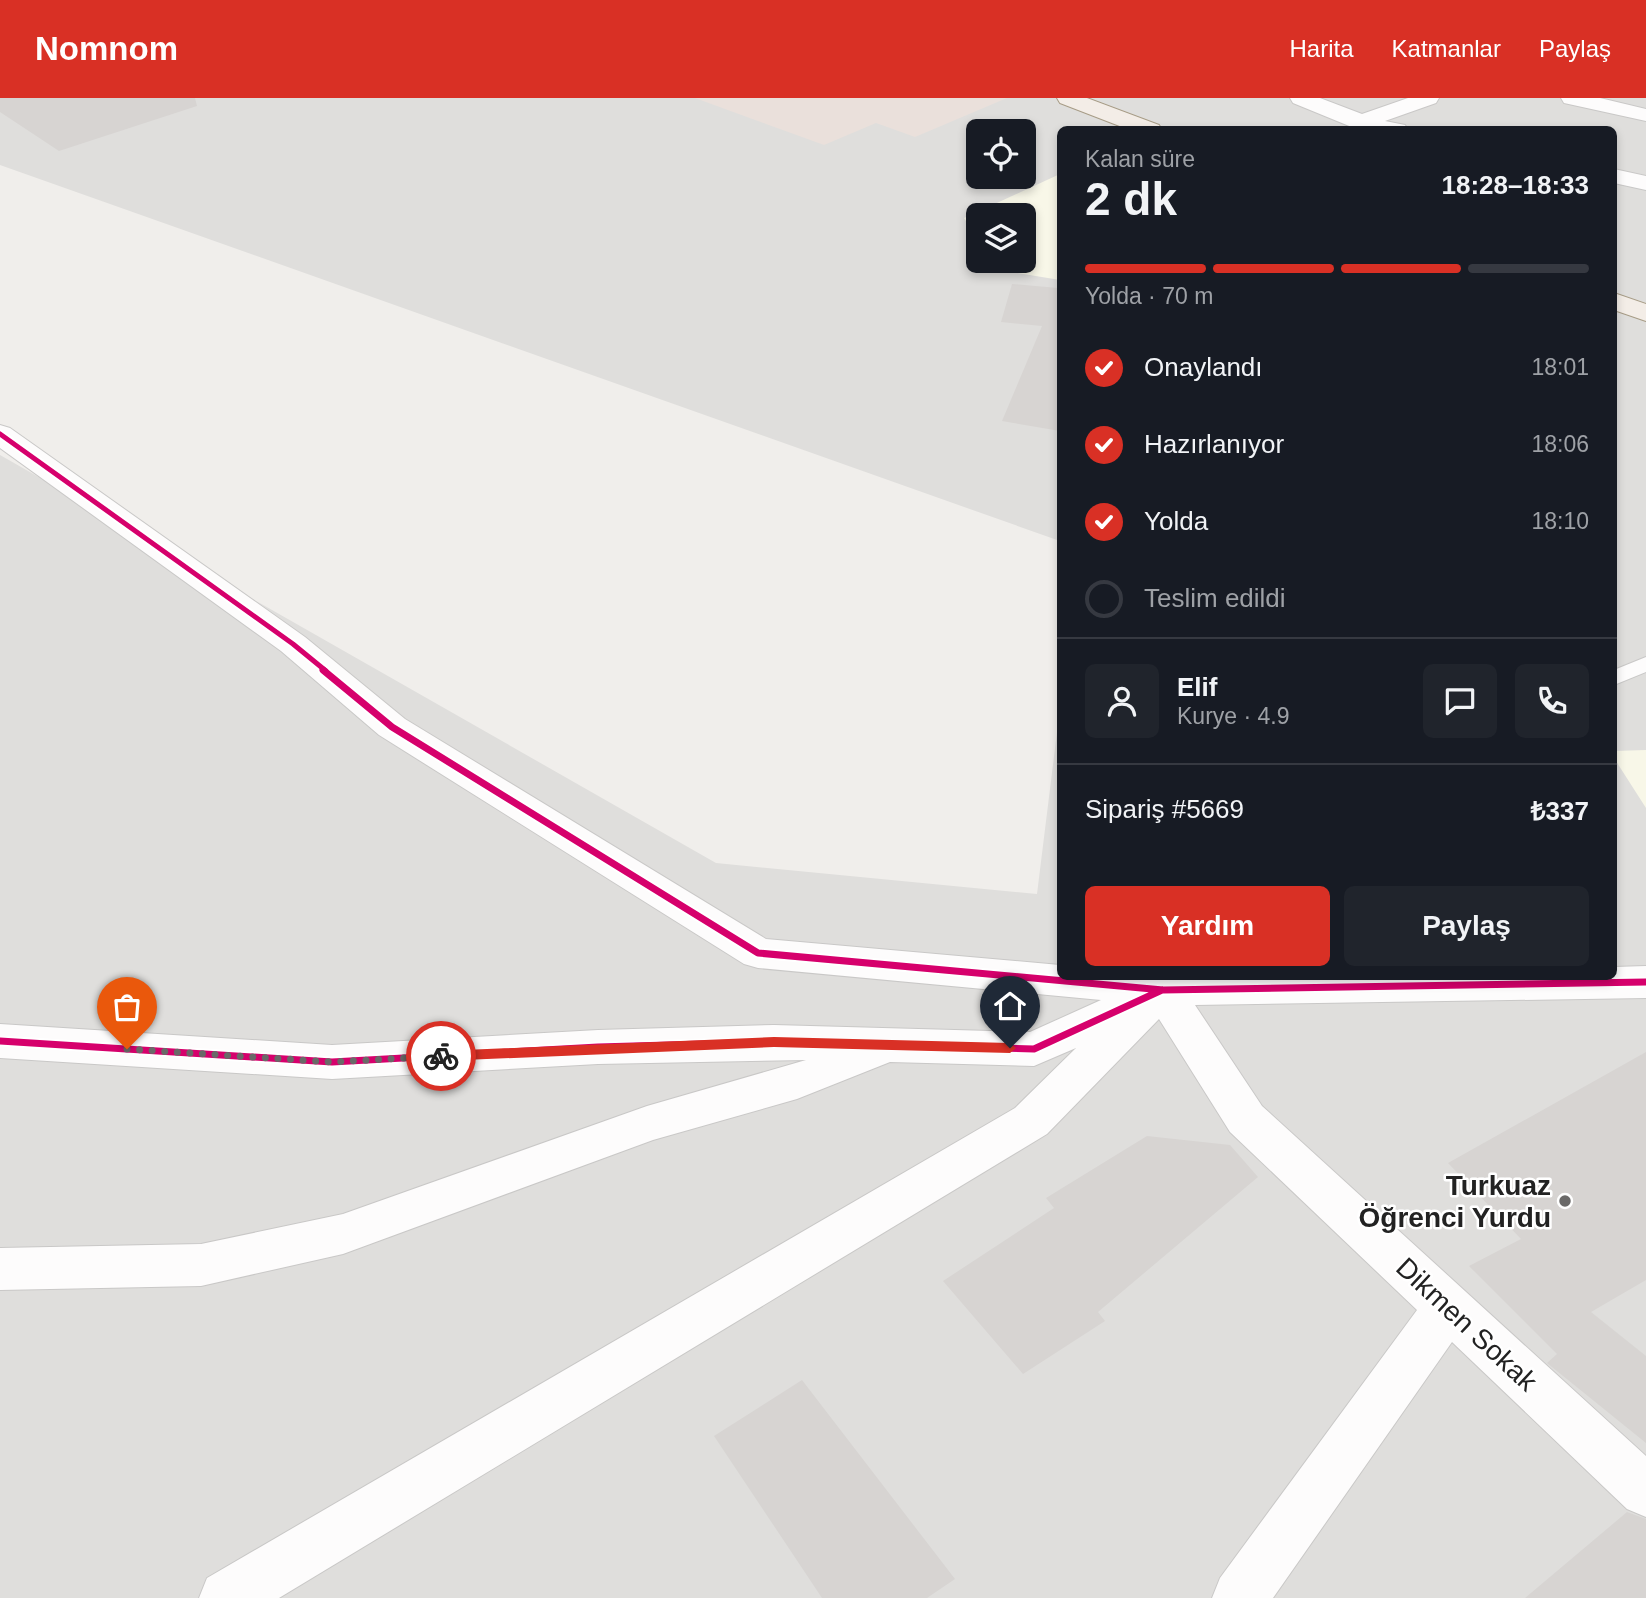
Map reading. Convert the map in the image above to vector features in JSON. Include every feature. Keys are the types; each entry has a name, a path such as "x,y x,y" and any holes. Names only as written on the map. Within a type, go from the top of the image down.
{"main road":[{"path":"1069,98 1141,126"},
{"path":"1617,302 1646,313"}],"street":[{"path":"1301,98 1353,126 1427,98"},
{"path":"1572,98 1646,115"},
{"path":"1617,177 1646,183"},
{"path":"0,434 293,644 392,727 758,953 1057,975"},
{"path":"1122,980 1163,983 1646,982"},
{"path":"0,1041 332,1062 612,1046 774,1042 1034,1049 1163,983"},
{"path":"227,1598 1031,1121 1163,983"},
{"name":"Dikmen Sokak","path":"1163,983 1246,1119 1646,1491"},
{"path":"0,1269 201,1265 343,1234 647,1124 781,1087 890,1045"},
{"path":"1240,1598 1448,1307"}],"lane":[{"path":"1617,677 1646,664"}],"shaded area":[{"path":"0,98 1646,98 1646,1598 0,1598 0,455 716,863 1037,894 1057,732 1057,980 1617,980 1617,126 1057,126 1057,540 0,165"},
{"path":"695,98 1007,98 915,137 876,123 824,145"},
{"path":"1057,175 1057,280 1018,273 1036,273 1036,203 997,203 1027,189 1036,189 1036,185"},
{"path":"1646,750 1646,808 1617,763 1617,751"}],"building":[{"path":"0,98 195,98 197,106 59,151 0,112"},
{"path":"1012,284 1057,288 1057,430 1002,421 1042,326 1001,322"},
{"name":"Turkuaz Öğrenci Yurdu","path":"1646,1052 1646,1280 1591,1312 1646,1356 1646,1443 1547,1363 1557,1354 1469,1266 1521,1239 1448,1163"},
{"path":"1147,1136 1230,1145 1258,1177 1098,1312 1105,1321 1023,1374 943,1281 1054,1208 1046,1198"},
{"path":"802,1380 955,1579 927,1598 822,1598 714,1436"},
{"path":"1627,1512 1646,1519 1646,1598 1525,1598"}],"cycle path":[{"path":"0,434 293,644 392,727 758,953 1163,990 1646,982"},
{"path":"0,1041 332,1062 598,1047 774,1042 1034,1049 1162,990"}],"way so far":[{"path":"127,1049 332,1062 441,1056"}],"place":[{"name":"Turkuaz Öğrenci Yurdu","path":"1565,1201"}],"route":[{"path":"441,1056 598,1047 774,1042 1010,1048"}]}
